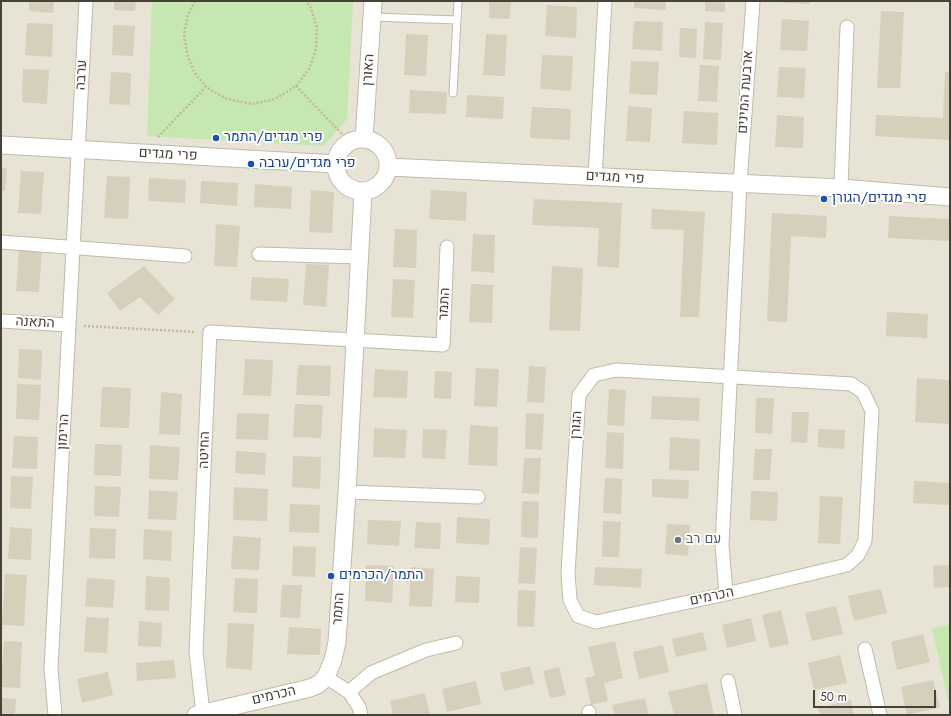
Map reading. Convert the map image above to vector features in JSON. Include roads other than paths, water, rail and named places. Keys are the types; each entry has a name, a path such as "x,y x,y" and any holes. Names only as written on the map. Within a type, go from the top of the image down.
{"street":[{"name":"ערבה","path":"78,150 86,1"},
{"path":"595,177 605,1"},
{"name":"ארבעת המינים","path":"740,184 753,1"},
{"name":"האורן","path":"357,140 372,9"},
{"path":"841,188 847,27"},
{"path":"357,140 379,145 388,159 388,167 383,181 370,190 363,192 354,191 343,184 337,172 336,164 340,151 357,140"},
{"name":"פרי מגדים","path":"1,146 336,164"},
{"name":"הרימון","path":"55,715 51,668 78,150"},
{"name":"פרי מגדים","path":"388,167 841,188 946,195"},
{"path":"726,594 722,545 740,184"},
{"name":"התמר","path":"326,677 333,660 337,642 347,492 363,192"},
{"path":"1,242 186,256"},
{"name":"התמר","path":"355,340 443,344 447,247"},
{"path":"259,254 360,256"},
{"name":"התאנה","path":"1,321 69,325"},
{"name":"החיטה","path":"199,714 196,652 210,332 355,340"},
{"name":"הגורן","path":"578,616 570,600 568,573 579,395 594,375 616,370 851,384 863,392 872,411 865,541 858,555 847,565"},
{"path":"347,492 478,496"},
{"name":"הכרמים","path":"578,616 596,622 726,594 847,565"},
{"path":"349,692 371,672 426,650 456,643"},
{"path":"865,649 880,715"},
{"path":"326,677 349,692 359,707 361,715"},
{"name":"הכרמים","path":"199,714 310,688 319,684 326,677"},
{"path":"728,681 735,715"}],"lane":[{"path":"453,93 458,1"},
{"path":"372,9 457,20"}],"place":[{"name":"פרי מגדים/התמר","path":"216,138"},
{"name":"פרי מגדים/ערבה","path":"251,164"},
{"name":"פרי מגדים/הגורן","path":"824,199"},
{"name":"עם רב","path":"678,540"},
{"name":"התמר/הכרמים","path":"331,576"}]}
